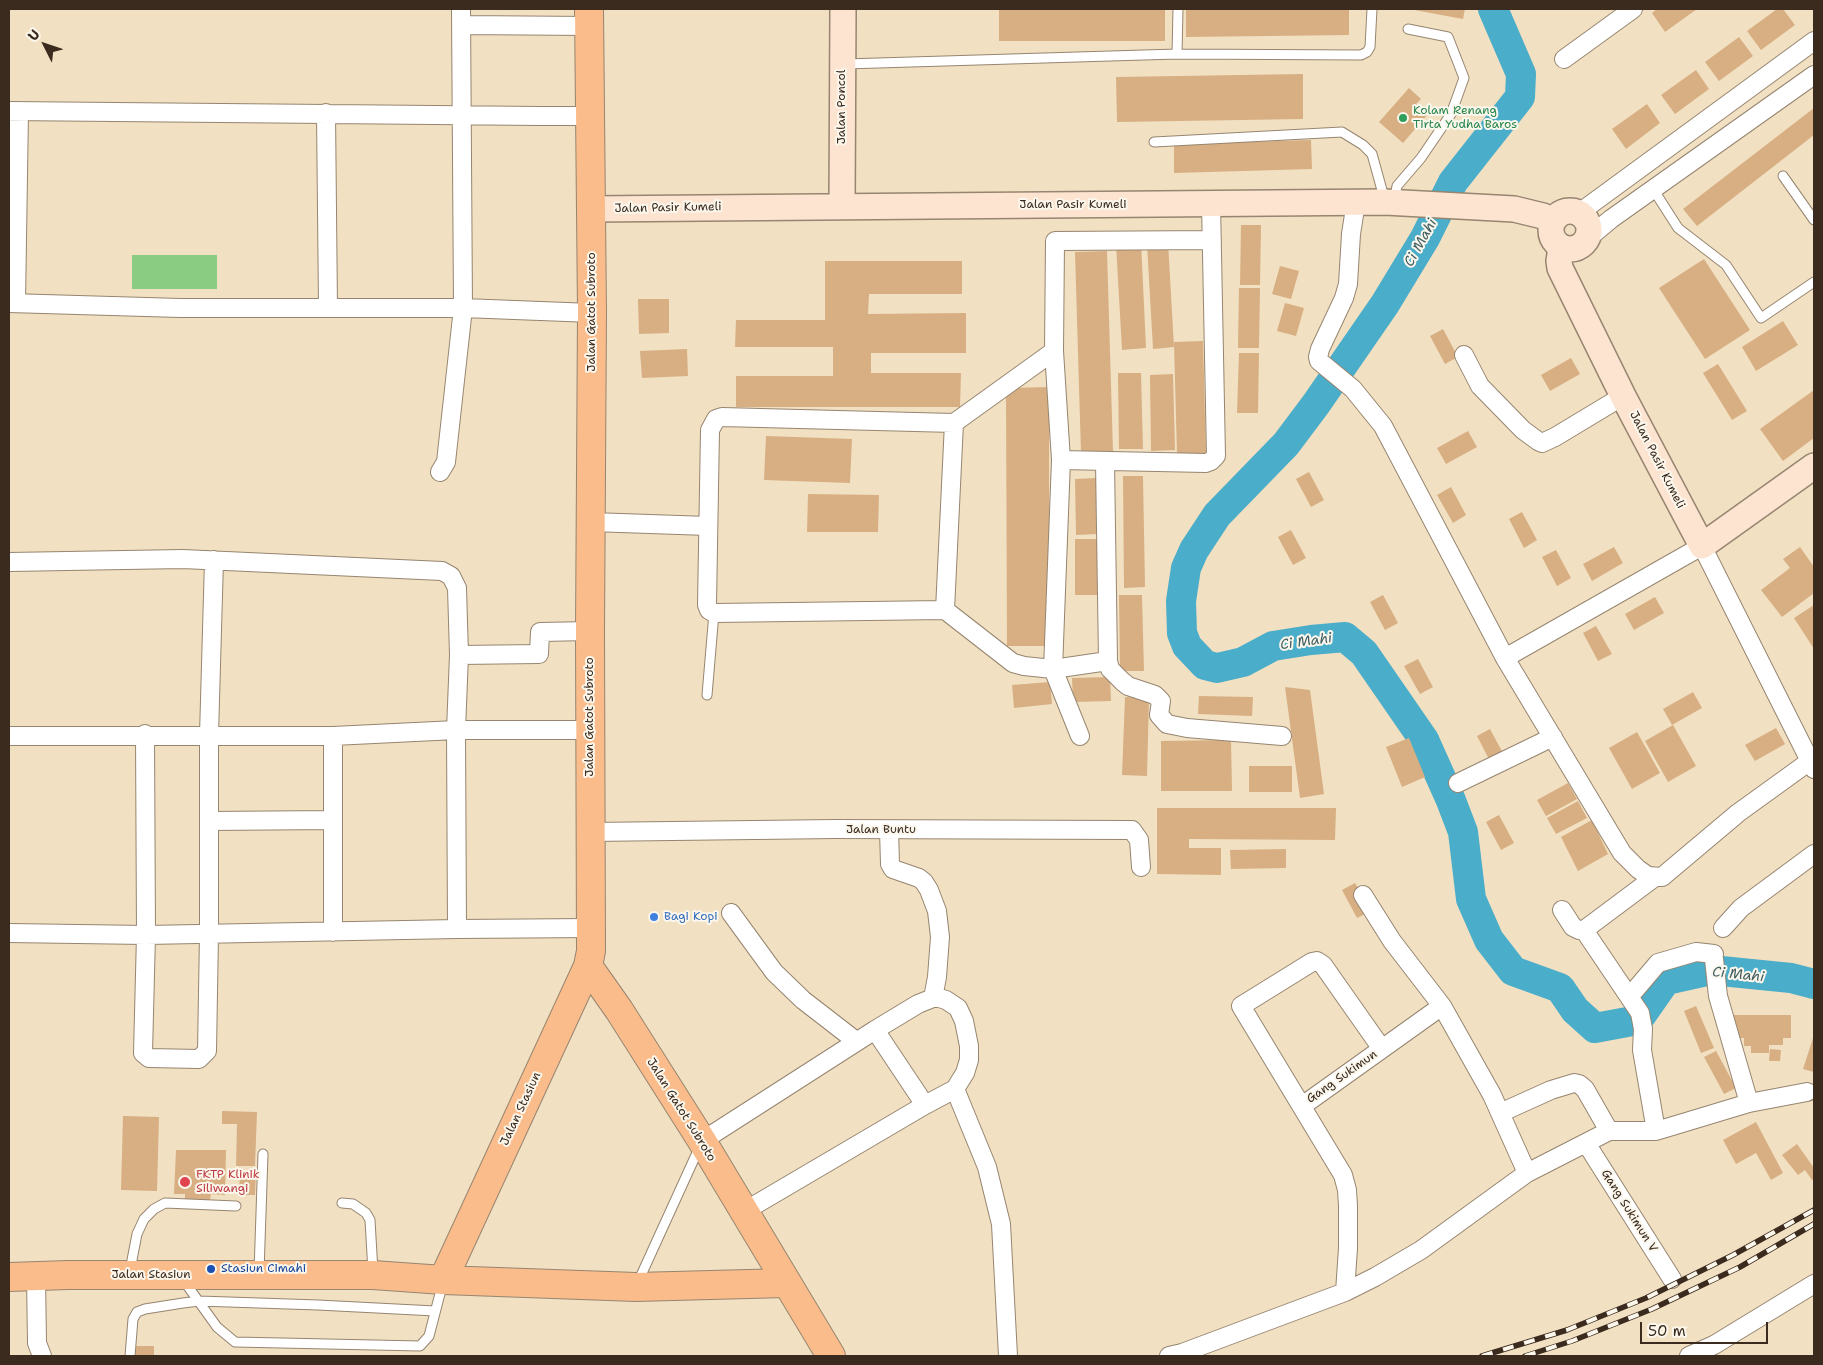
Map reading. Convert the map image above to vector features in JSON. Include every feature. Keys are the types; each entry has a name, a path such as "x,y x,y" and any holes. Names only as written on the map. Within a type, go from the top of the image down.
{"main road":[{"name":"Jalan Gatot Subroto","path":"589,17 592,313 590,631 591,951 588,966 619,1010 702,1141 831,1356"},
{"name":"Jalan Stasiun","path":"443,1280 588,966"},
{"path":"568,1007 583,999 598,998 610,1003 619,1010"},
{"name":"Jalan Stasiun","path":"9,1277 373,1275 443,1280 636,1287 786,1282"}],"street":[{"name":"Jalan Poncol","path":"842,206 843,9"},
{"path":"1564,59 1633,9"},
{"path":"440,472 446,462 463,308 461,17 589,17"},
{"path":"1579,213 1814,41"},
{"path":"1561,248 1571,250 1580,247 1611,218 1814,75"},
{"path":"590,116 14,111 13,303 180,308 463,308 592,313"},
{"path":"326,113 328,308"},
{"path":"1356,202 1346,291 1318,357 1319,361 1359,395 1383,426 1505,658 1622,853 1638,869 1648,876 1655,878 1662,877 1738,813 1812,765 1702,546"},
{"name":"Jalan Pasir Kumeli","path":"591,209 1396,202 1514,209 1543,216 1553,221 1550,231 1554,241 1561,248 1560,268 1623,396 1702,546"},
{"path":"1061,460 1206,463 1216,456 1211,203"},
{"path":"1553,221 1560,214 1569,210 1579,213 1587,220 1590,230 1587,239"},
{"path":"1080,736 1052,670 1061,460 1054,351 1055,241 1212,240"},
{"path":"1054,351 954,423 716,418 710,430 707,605 714,613 946,610 1013,663 1052,670 1108,661"},
{"path":"1464,355 1480,386 1523,430 1542,442 1555,438 1623,396"},
{"path":"946,610 954,423"},
{"path":"1105,462 1108,661 1110,669 1128,686 1156,695 1161,701 1160,715 1167,724 1187,728 1282,736"},
{"path":"1505,658 1702,546 1814,466"},
{"path":"591,522 708,526"},
{"path":"9,562 183,559 442,570 451,576 458,588 459,655 456,730 457,929"},
{"path":"145,734 146,935 143,1054 149,1058 199,1059 207,1051 210,934 209,735 214,560"},
{"path":"459,655 539,654 540,632 590,631"},
{"path":"9,736 145,734 333,736 456,730 590,730"},
{"path":"332,932 333,736"},
{"path":"1458,783 1553,737"},
{"path":"209,821 333,820"},
{"path":"889,830 890,864 894,869 919,878 924,882 937,911 940,937 937,977 933,998"},
{"name":"Jalan Buntu","path":"590,832 1132,830 1139,840 1141,867"},
{"path":"1723,928 1741,908 1814,854"},
{"path":"1562,910 1573,927 1584,930 1655,878"},
{"path":"1363,895 1392,941 1442,1006 1492,1095 1527,1173"},
{"path":"731,913 774,972 803,1000 856,1041"},
{"path":"9,933 146,935 591,928"},
{"path":"1584,930 1640,1013 1643,1029 1642,1050 1656,1131"},
{"path":"1632,999 1658,963 1696,952 1714,957 1718,996 1749,1103"},
{"path":"1345,1292 1348,1206 1347,1190 1343,1175 1241,1006 1312,962 1318,961 1323,965 1382,1049"},
{"path":"702,1141 856,1041 918,1004 938,998 946,1000 958,1008 964,1020 969,1046 969,1060 965,1073 955,1089 925,1104 743,1212"},
{"name":"Gang Sukimun","path":"1302,1106 1442,1006"},
{"path":"875,1030 925,1104"},
{"path":"1500,1112 1551,1090 1574,1083 1579,1084 1585,1090 1609,1130"},
{"path":"955,1089 987,1167 1001,1224 1008,1356"},
{"path":"1169,1356 1182,1354 1345,1292 1401,1263 1421,1250 1527,1173 1609,1130 1656,1131 1749,1103 1807,1092"},
{"name":"Gang Sukimun V","path":"1586,1142 1672,1279"},
{"path":"36,1276 37,1343 42,1356"},
{"path":"1689,1356 1714,1345 1814,1284"}],"lane":[{"path":"1177,54 1178,9"},
{"path":"842,64 1177,54 1361,56 1370,47 1372,9"},
{"path":"1396,202 1398,186 1451,114 1464,78 1448,37 1408,29"},
{"path":"1154,142 1342,132 1363,145 1372,154 1396,202"},
{"path":"1783,176 1814,220"},
{"path":"1653,189 1682,232 1726,265 1761,318 1814,282"},
{"path":"707,694 714,613"},
{"path":"636,1287 702,1141"},
{"path":"259,1275 263,1154"},
{"path":"131,1275 137,1234 144,1219 154,1209 165,1203 236,1206"},
{"path":"342,1203 353,1204 366,1213 370,1220 373,1275"},
{"path":"178,1275 217,1327 236,1342 420,1346 429,1336 443,1280"},
{"path":"130,1356 132,1319 137,1312 145,1309 199,1301 318,1304 434,1311"}],"green space":[{"path":"132,255 217,255 217,289 132,289"}],"building":[{"path":"999,9 1165,9 1165,41 999,41"},
{"path":"1186,9 1349,9 1349,35 1186,37"},
{"path":"1409,9 1465,9 1463,19"},
{"path":"1657,9 1697,9 1665,32 1652,13"},
{"path":"1777,9 1783,9 1795,25 1761,50 1747,31"},
{"path":"1739,37 1753,56 1719,81 1705,62"},
{"path":"1696,70 1709,89 1675,114 1661,95"},
{"path":"1303,74 1303,119 1117,122 1116,77"},
{"name":"Kolam Renang Tirta Yudha Baros","path":"1409,88 1421,99 1416,104 1428,114 1403,143 1379,122"},
{"path":"1647,104 1660,123 1626,149 1612,129"},
{"path":"1814,108 1814,135 1697,226 1683,209"},
{"path":"1311,140 1312,169 1174,173 1174,144"},
{"path":"1241,225 1261,225 1260,285 1240,285"},
{"path":"1141,242 1146,348 1122,350 1116,244"},
{"path":"1168,242 1174,347 1153,349 1147,244"},
{"path":"1107,251 1113,452 1081,453 1075,252"},
{"path":"1704,259 1750,330 1705,359 1659,288"},
{"path":"825,261 962,261 962,294 869,294 868,314 966,313 966,353 871,353 871,373 961,373 960,407 736,407 736,376 833,376 833,347 735,347 736,320 825,320"},
{"path":"1280,266 1299,271 1291,299 1272,294"},
{"path":"1239,288 1260,288 1259,348 1238,348"},
{"path":"638,299 669,299 669,333 639,334"},
{"path":"1285,303 1304,308 1296,336 1277,331"},
{"path":"1783,321 1798,345 1756,371 1742,347"},
{"path":"1443,329 1458,357 1445,364 1430,336"},
{"path":"1203,341 1206,454 1177,455 1174,342"},
{"path":"687,349 688,376 642,378 640,351"},
{"path":"1239,353 1259,353 1258,413 1237,413"},
{"path":"1571,358 1580,374 1550,391 1541,375"},
{"path":"1718,364 1747,411 1732,420 1703,373"},
{"path":"1118,373 1141,373 1143,449 1119,449"},
{"path":"1173,374 1175,450 1151,451 1150,375"},
{"path":"1049,387 1049,646 1007,646 1006,388"},
{"path":"1814,390 1814,438 1783,461 1760,429"},
{"path":"1468,431 1477,447 1446,464 1437,448"},
{"path":"766,436 852,439 850,483 764,480"},
{"path":"1309,472 1324,500 1311,507 1296,479"},
{"path":"1123,476 1143,476 1145,587 1124,588"},
{"path":"1097,478 1098,534 1076,535 1075,479"},
{"path":"1451,487 1466,515 1453,523 1437,495"},
{"path":"808,494 879,495 878,532 807,532"},
{"path":"1522,512 1537,540 1524,548 1509,519"},
{"path":"1291,530 1306,558 1293,565 1278,537"},
{"path":"1075,539 1097,539 1097,595 1075,595"},
{"path":"1614,547 1623,563 1592,581 1583,564"},
{"path":"1800,547 1814,567 1814,593 1782,617 1761,590 1790,568 1783,559"},
{"path":"1556,550 1571,578 1557,586 1542,557"},
{"path":"1119,595 1142,595 1144,671 1120,671"},
{"path":"1383,595 1398,623 1385,630 1370,602"},
{"path":"1655,597 1664,613 1634,630 1625,614"},
{"path":"1814,605 1814,649 1794,618"},
{"path":"1596,626 1612,654 1598,661 1583,633"},
{"path":"1418,659 1433,687 1420,694 1404,666"},
{"path":"1110,677 1111,701 1073,702 1072,678"},
{"path":"1050,682 1052,704 1014,708 1012,685"},
{"path":"1285,687 1310,690 1324,794 1300,798"},
{"path":"1693,692 1702,708 1672,725 1663,709"},
{"path":"1199,696 1253,697 1252,716 1198,714"},
{"path":"1125,697 1149,698 1147,776 1122,775"},
{"path":"1673,725 1696,766 1668,782 1645,741"},
{"path":"1776,728 1785,744 1755,761 1745,745"},
{"path":"1490,729 1505,757 1492,765 1477,736"},
{"path":"1637,732 1660,773 1632,789 1609,748"},
{"path":"1409,738 1425,777 1402,787 1386,747"},
{"path":"1231,740 1232,791 1161,791 1161,741"},
{"path":"1249,766 1292,766 1292,792 1249,792"},
{"path":"1568,783 1577,799 1546,816 1537,800"},
{"path":"1578,801 1587,818 1556,834 1547,818"},
{"path":"1157,808 1336,808 1335,840 1189,839 1189,848 1221,848 1221,875 1157,874"},
{"path":"1499,815 1514,843 1501,850 1486,822"},
{"path":"1592,820 1608,854 1578,871 1561,837"},
{"path":"1286,849 1286,868 1231,869 1230,850"},
{"path":"1355,883 1371,911 1357,918 1342,890"},
{"path":"1696,1006 1714,1048 1701,1053 1684,1011"},
{"path":"1730,1015 1791,1015 1791,1038 1783,1038 1783,1045 1769,1045 1769,1053 1751,1053 1751,1046 1744,1046 1744,1038 1736,1038"},
{"path":"1814,1035 1814,1072 1803,1069"},
{"path":"1770,1049 1781,1050 1780,1061 1769,1061"},
{"path":"1716,1051 1736,1088 1724,1094 1704,1057"},
{"path":"222,1111 257,1112 255,1166 236,1166 237,1124 222,1124"},
{"path":"123,1116 159,1117 157,1191 121,1190"},
{"path":"1756,1122 1783,1173 1771,1180 1756,1153 1736,1164 1723,1140"},
{"path":"1797,1144 1814,1168 1814,1179 1812,1180 1805,1170 1798,1175 1782,1155"},
{"path":"176,1150 226,1150 225,1195 211,1194 210,1200 185,1199 185,1194 174,1194"},
{"path":"240,1170 256,1171 255,1195 239,1195"},
{"path":"133,1346 154,1346 154,1356 132,1356"}],"waterway":[{"name":"Ci Mahi","path":"1493,9 1521,74 1520,97 1453,182 1425,238 1385,304 1316,404 1286,444 1217,515 1194,550 1186,568 1181,601 1182,633 1187,646 1205,665 1217,668 1243,662 1273,646 1311,640 1345,637 1364,653 1424,740 1450,798 1463,832 1471,899 1489,940 1513,971 1560,988 1575,1010 1595,1028 1638,1020 1666,980 1711,970 1791,978 1814,984"}],"railway":[{"path":"1482,1356 1567,1330 1646,1298 1733,1255 1814,1210"},
{"path":"1525,1356 1572,1341 1652,1309 1740,1267 1814,1224"}],"place":[{"name":"Kolam Renang Tirta Yudha Baros","path":"1403,118"},
{"name":"Bagi Kopi","path":"654,917"},
{"name":"FKTP Klinik Siliwangi","path":"185,1182"},
{"name":"Stasiun Cimahi","path":"211,1269"}]}
